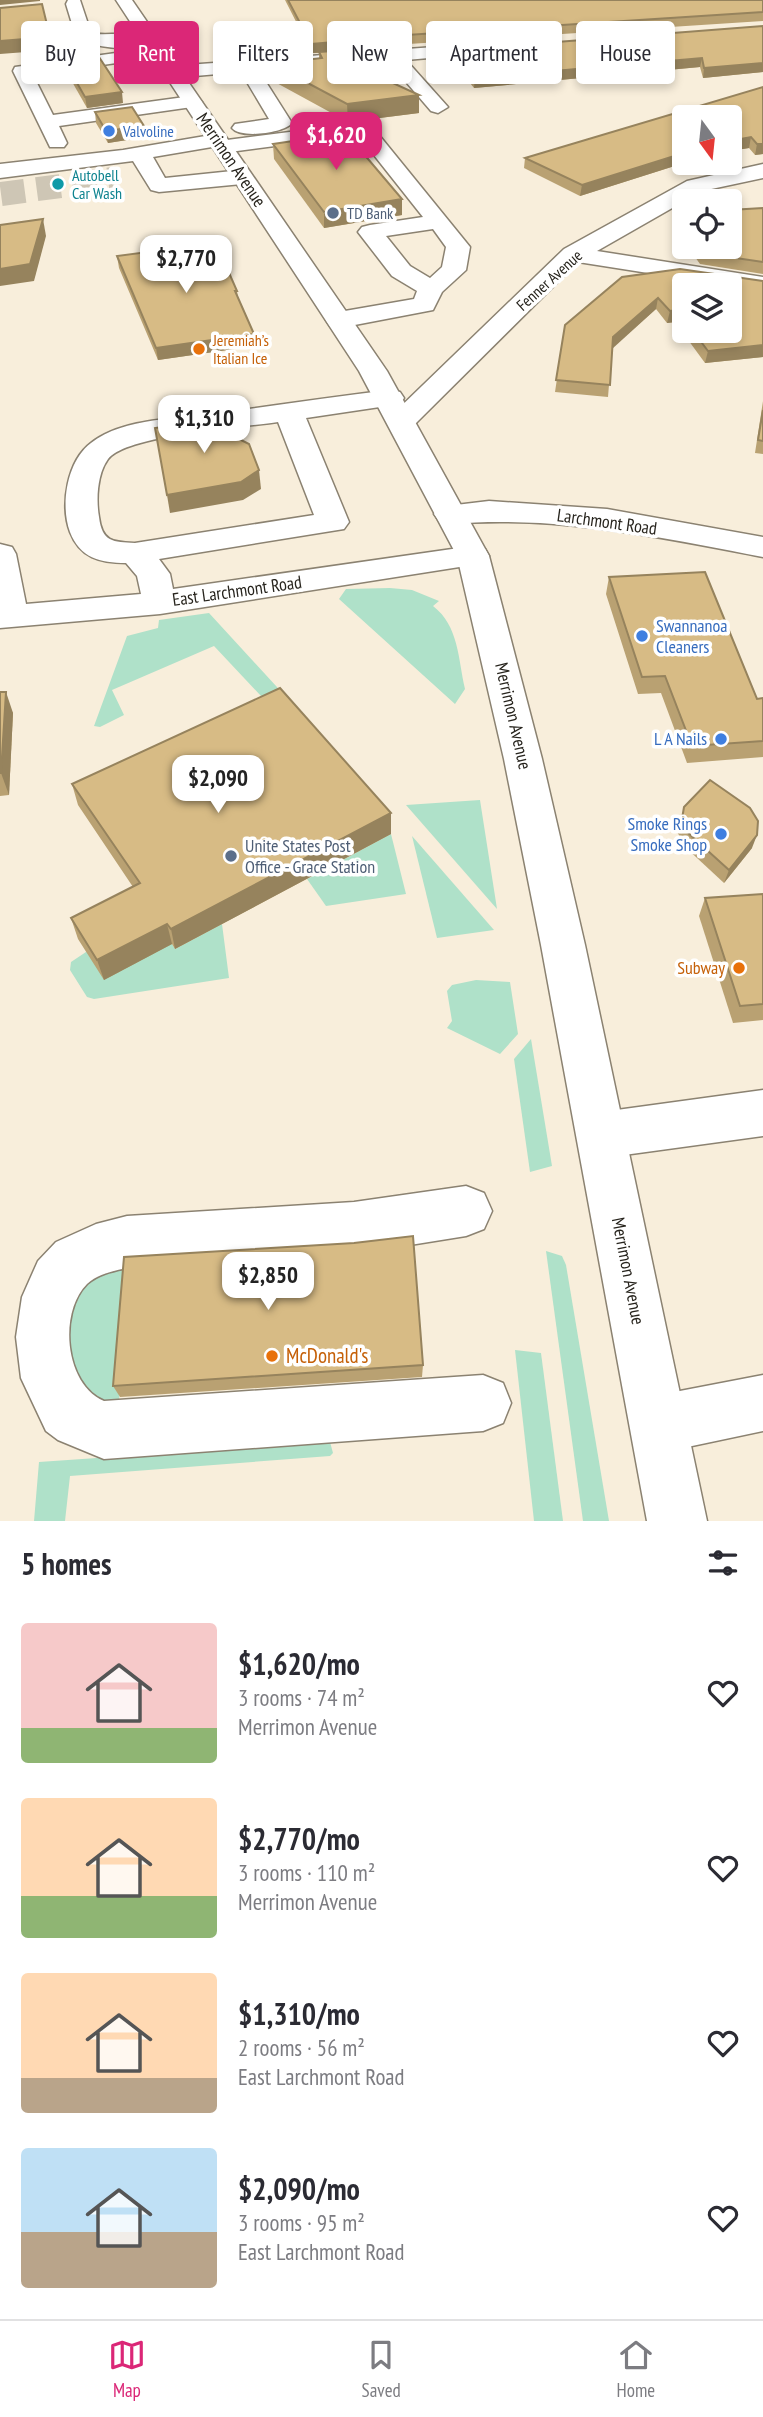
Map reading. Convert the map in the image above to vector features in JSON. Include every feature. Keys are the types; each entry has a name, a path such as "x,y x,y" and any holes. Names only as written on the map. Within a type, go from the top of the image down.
{"street":[{"name":"Merrimon Avenue","path":"124,0 138,21"},
{"path":"70,6 83,36 93,41 114,43"},
{"path":"57,143 22,71 114,54"},
{"path":"412,78 438,107"},
{"name":"Merrimon Avenue","path":"180,84 396,409 462,535 523,759 602,1135 677,1521"},
{"path":"0,170 131,155 217,140 282,123 258,84"},
{"path":"47,122 192,102"},
{"path":"217,140 321,134 372,139 458,247 453,270 431,289 424,305 339,320"},
{"path":"0,177 115,163 131,155"},
{"path":"131,155 156,180"},
{"name":"Fenner Avenue","path":"396,409 573,254 695,186 763,171"},
{"path":"113,179 242,177"},
{"path":"431,289 401,271 370,232 439,221"},
{"path":"573,254 763,284"},
{"path":"332,522 135,553 102,551 86,536 80,514 94,456 108,443 140,433 289,413 396,409"},
{"path":"289,413 353,574"},
{"name":"Larchmont Road","path":"462,535 483,510 592,516 763,547"},
{"name":"East Larchmont Road","path":"6,616 112,609 353,574 462,535"},
{"path":"135,553 153,574 160,603"},
{"path":"0,554 6,616"},
{"path":"602,1135 763,1113"},
{"path":"466,1211 354,1228 127,1242 91,1251 67,1266 51,1289 43,1318 46,1352 51,1384 67,1412 104,1430 483,1403"},
{"path":"659,1424 763,1403"}],"green space":[{"path":"346,589 412,590 439,601 433,606 442,614 453,633 465,689 455,704 339,599"},
{"path":"209,613 321,735 276,712 214,646 112,690 124,715 100,727 94,726 127,636 158,628 159,620"},
{"path":"480,800 497,909 406,805"},
{"path":"391,834 406,894 326,906 307,879"},
{"path":"412,836 494,930 437,938"},
{"path":"222,924 229,978 94,999 87,997 70,970 71,962 86,952 172,944 175,949"},
{"path":"476,980 510,982 518,1034 500,1054 447,1028 452,1021 447,991 452,985"},
{"path":"531,1039 552,1166 530,1172 514,1059"},
{"path":"546,1251 562,1256 566,1265 609,1521 583,1521"},
{"path":"93,1267 130,1268 118,1412 65,1374 74,1286"},
{"path":"515,1350 541,1353 563,1521 534,1521"},
{"path":"330,1442 333,1453 330,1456 70,1476 65,1521 34,1521 39,1462"}],"building":[{"path":"288,0 763,0 763,12 623,21 576,21 576,24 562,25 562,21 426,21 426,34 412,35 412,21 327,21 327,43 313,44 313,21 299,21"},
{"path":"42,4 46,21 21,21 21,39 0,41 0,8"},
{"path":"763,26 763,63 704,68 702,58 675,60 675,33"},
{"path":"576,40 576,69 562,70 562,42"},
{"path":"327,51 327,84 395,84 419,95 347,104 310,84 313,84 313,59 322,58 319,52"},
{"path":"100,59 114,84 122,92 85,97 78,84 100,84"},
{"path":"763,87 763,144 757,144 751,137 742,139 742,105 703,105"},
{"path":"132,107 144,126 106,131 95,112"},
{"path":"672,114 672,157 582,185 525,158"},
{"path":"346,133 402,199 324,212 273,144"},
{"path":"763,208 763,262 742,259 742,209"},
{"path":"43,219 30,264 0,269 0,225"},
{"path":"216,243 254,334 156,348 117,256"},
{"path":"680,269 708,273 672,273 672,311 658,298 613,337 610,385 556,380 565,325 622,277"},
{"path":"742,278 763,281 763,345 708,351 702,343 742,343"},
{"path":"763,410 763,441 758,440"},
{"path":"231,416 239,439 249,444 259,470 241,482 167,495 155,428"},
{"path":"705,572 757,699 763,698 763,741 692,746 665,676 642,677 609,577"},
{"name":"Unite States Post Office - Grace Station","path":"280,688 391,813 171,929 167,924 97,960 71,918 140,883 72,784"},
{"path":"0,692 6,692 1,773 0,773"},
{"path":"710,780 750,808 758,821 757,835 729,870 687,832 682,819 684,807"},
{"name":"Subway","path":"763,894 763,1004 740,1006 705,898"},
{"name":"McDonald's","path":"413,1236 423,1365 113,1386 124,1257 354,1243"}],"tunnel":[{"path":"1,194 113,179"}],"place":[{"name":"Valvoline","path":"109,131"},
{"name":"Autobell Car Wash","path":"58,184"},
{"name":"TD Bank","path":"333,213"},
{"name":"Jeremiah’s Italian Ice","path":"199,349"},
{"name":"Swannanoa Cleaners","path":"642,636"},
{"name":"L A Nails","path":"721,739"},
{"name":"Smoke Rings Smoke Shop","path":"721,834"},
{"name":"Unite States Post Office - Grace Station","path":"231,856"},
{"name":"Subway","path":"739,968"},
{"name":"McDonald's","path":"272,1356"}]}
